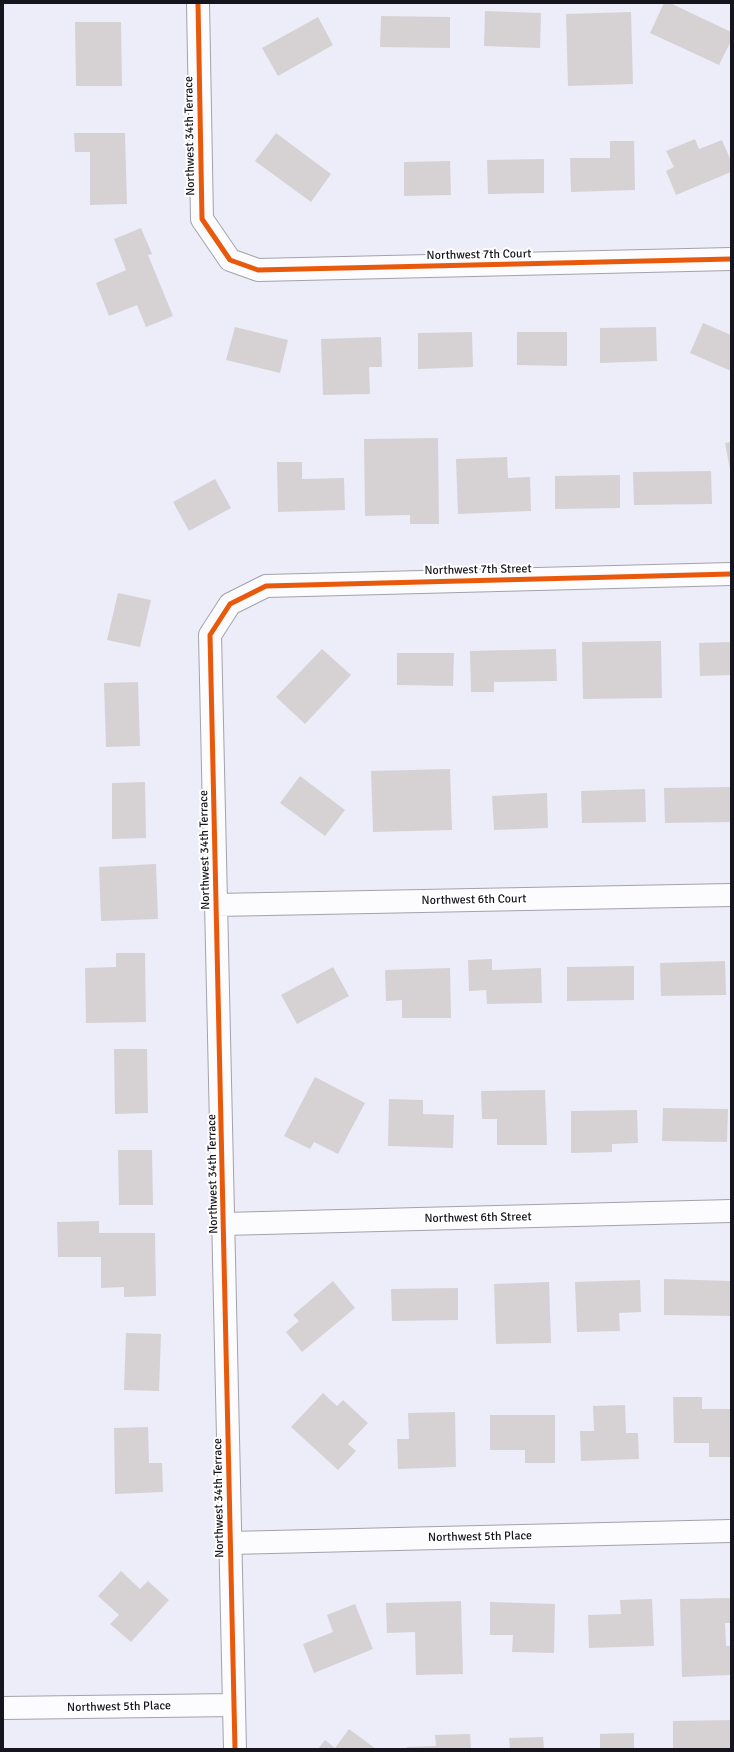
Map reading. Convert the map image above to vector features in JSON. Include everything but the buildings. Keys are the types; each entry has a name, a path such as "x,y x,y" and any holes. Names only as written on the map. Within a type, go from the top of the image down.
{"street":[{"name":"Northwest 34th Terrace","path":"198,3 202,219 230,260"},
{"name":"Northwest 7th Court","path":"230,260 258,270 731,259"},
{"name":"Northwest 7th Street","path":"230,604 266,586 731,574"},
{"name":"Northwest 34th Terrace","path":"230,604 210,635 235,1749"},
{"name":"Northwest 6th Court","path":"216,905 731,895"},
{"name":"Northwest 6th Street","path":"224,1224 731,1211"},
{"name":"Northwest 5th Place","path":"230,1543 731,1531"},
{"name":"Northwest 5th Place","path":"3,1708 234,1705"}],"cycle path":[{"path":"198,3 202,219 230,260 258,270 731,259"},
{"path":"235,1749 210,635 230,604 266,586 731,574"}]}
